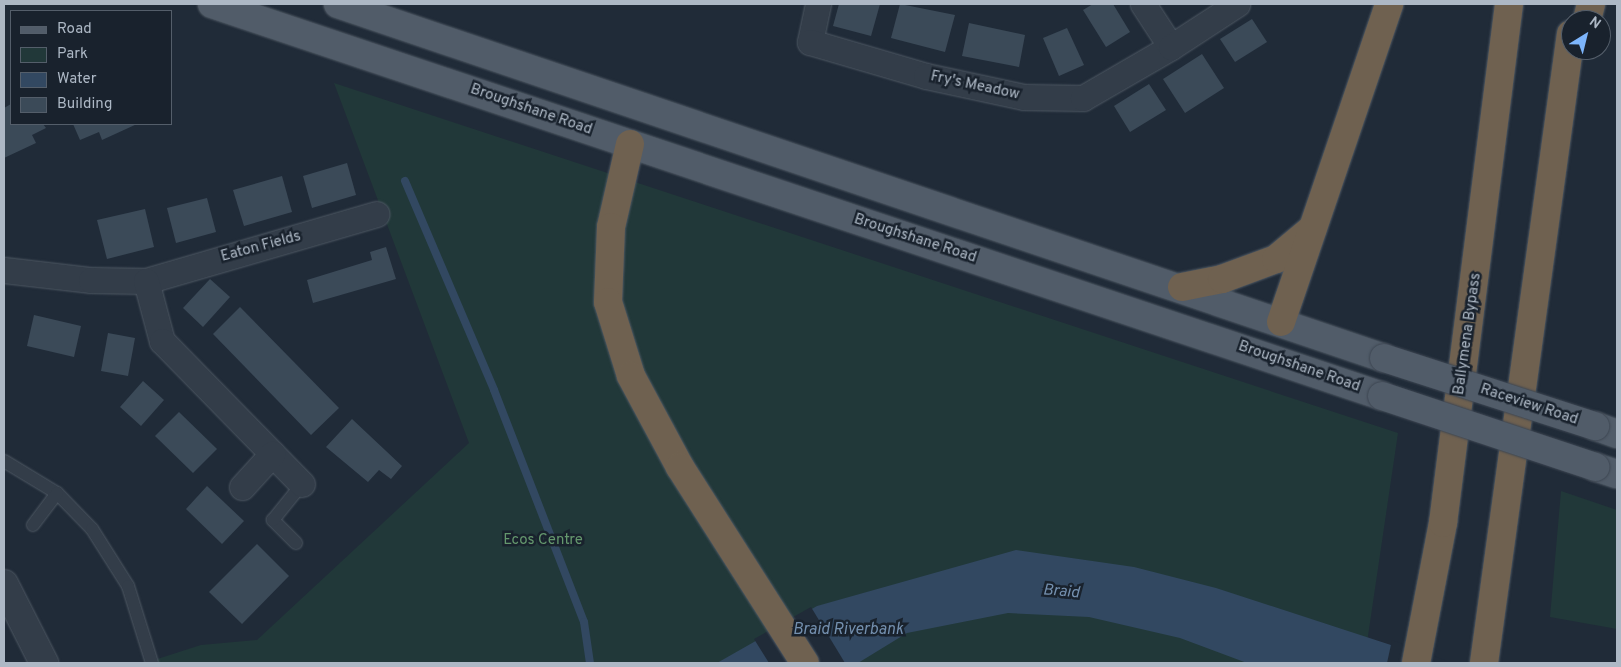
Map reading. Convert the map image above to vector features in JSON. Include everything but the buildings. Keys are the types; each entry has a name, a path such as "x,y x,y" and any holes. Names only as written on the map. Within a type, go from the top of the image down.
{"highway":[{"path":"1281,322 1316,225 1389,4"},
{"name":"Ballymena Bypass","path":"1416,663 1443,524 1509,4"},
{"path":"1484,663 1558,150 1568,60"},
{"path":"1558,150 1579,60"},
{"path":"630,144 611,226 608,302 631,376 680,467 805,663"},
{"path":"1182,287 1222,279 1276,259 1316,225"}],"main road":[{"name":"Broughshane Road","path":"212,4 1606,470"},
{"path":"338,4 679,117 1281,322 1270,357"},
{"path":"630,144 653,123 679,117"},
{"name":"Raceview Road","path":"1281,322 1384,358 1606,430"}],"street":[{"name":"Fry's Meadow","path":"818,4 810,42 926,76 1024,97 1083,98 1171,47 1236,4"},
{"path":"1143,4 1171,47"},
{"name":"Eaton Fields","path":"4,270 91,280 146,281 376,214"},
{"path":"146,281 162,341 302,484"},
{"path":"242,487 272,454"},
{"path":"4,584 44,663"}],"lane":[{"path":"4,461 56,492 114,559 140,613 152,663"},
{"path":"296,543 273,520 302,484"},
{"path":"33,525 56,492"}],"green space":[{"name":"Ecos Centre","path":"334,83 1398,433 1364,663 145,663 201,645 257,640 469,443"},
{"path":"1561,491 1617,510 1617,629 1550,617"}],"water":[{"name":"Braid Riverbank","path":"1016,550 1134,567 1216,588 1446,663 1247,663 1180,638 1089,617 1008,613 907,633 858,663 717,663 817,606"}],"pier":[{"path":"811,607 845,663 769,663 754,639"},
{"path":"1392,640 1447,661 1448,663 1387,663"}],"waterway":[{"path":"405,181 494,390 584,622 590,663"}],"water label":[{"name":"Braid","path":"1061,592"}]}
